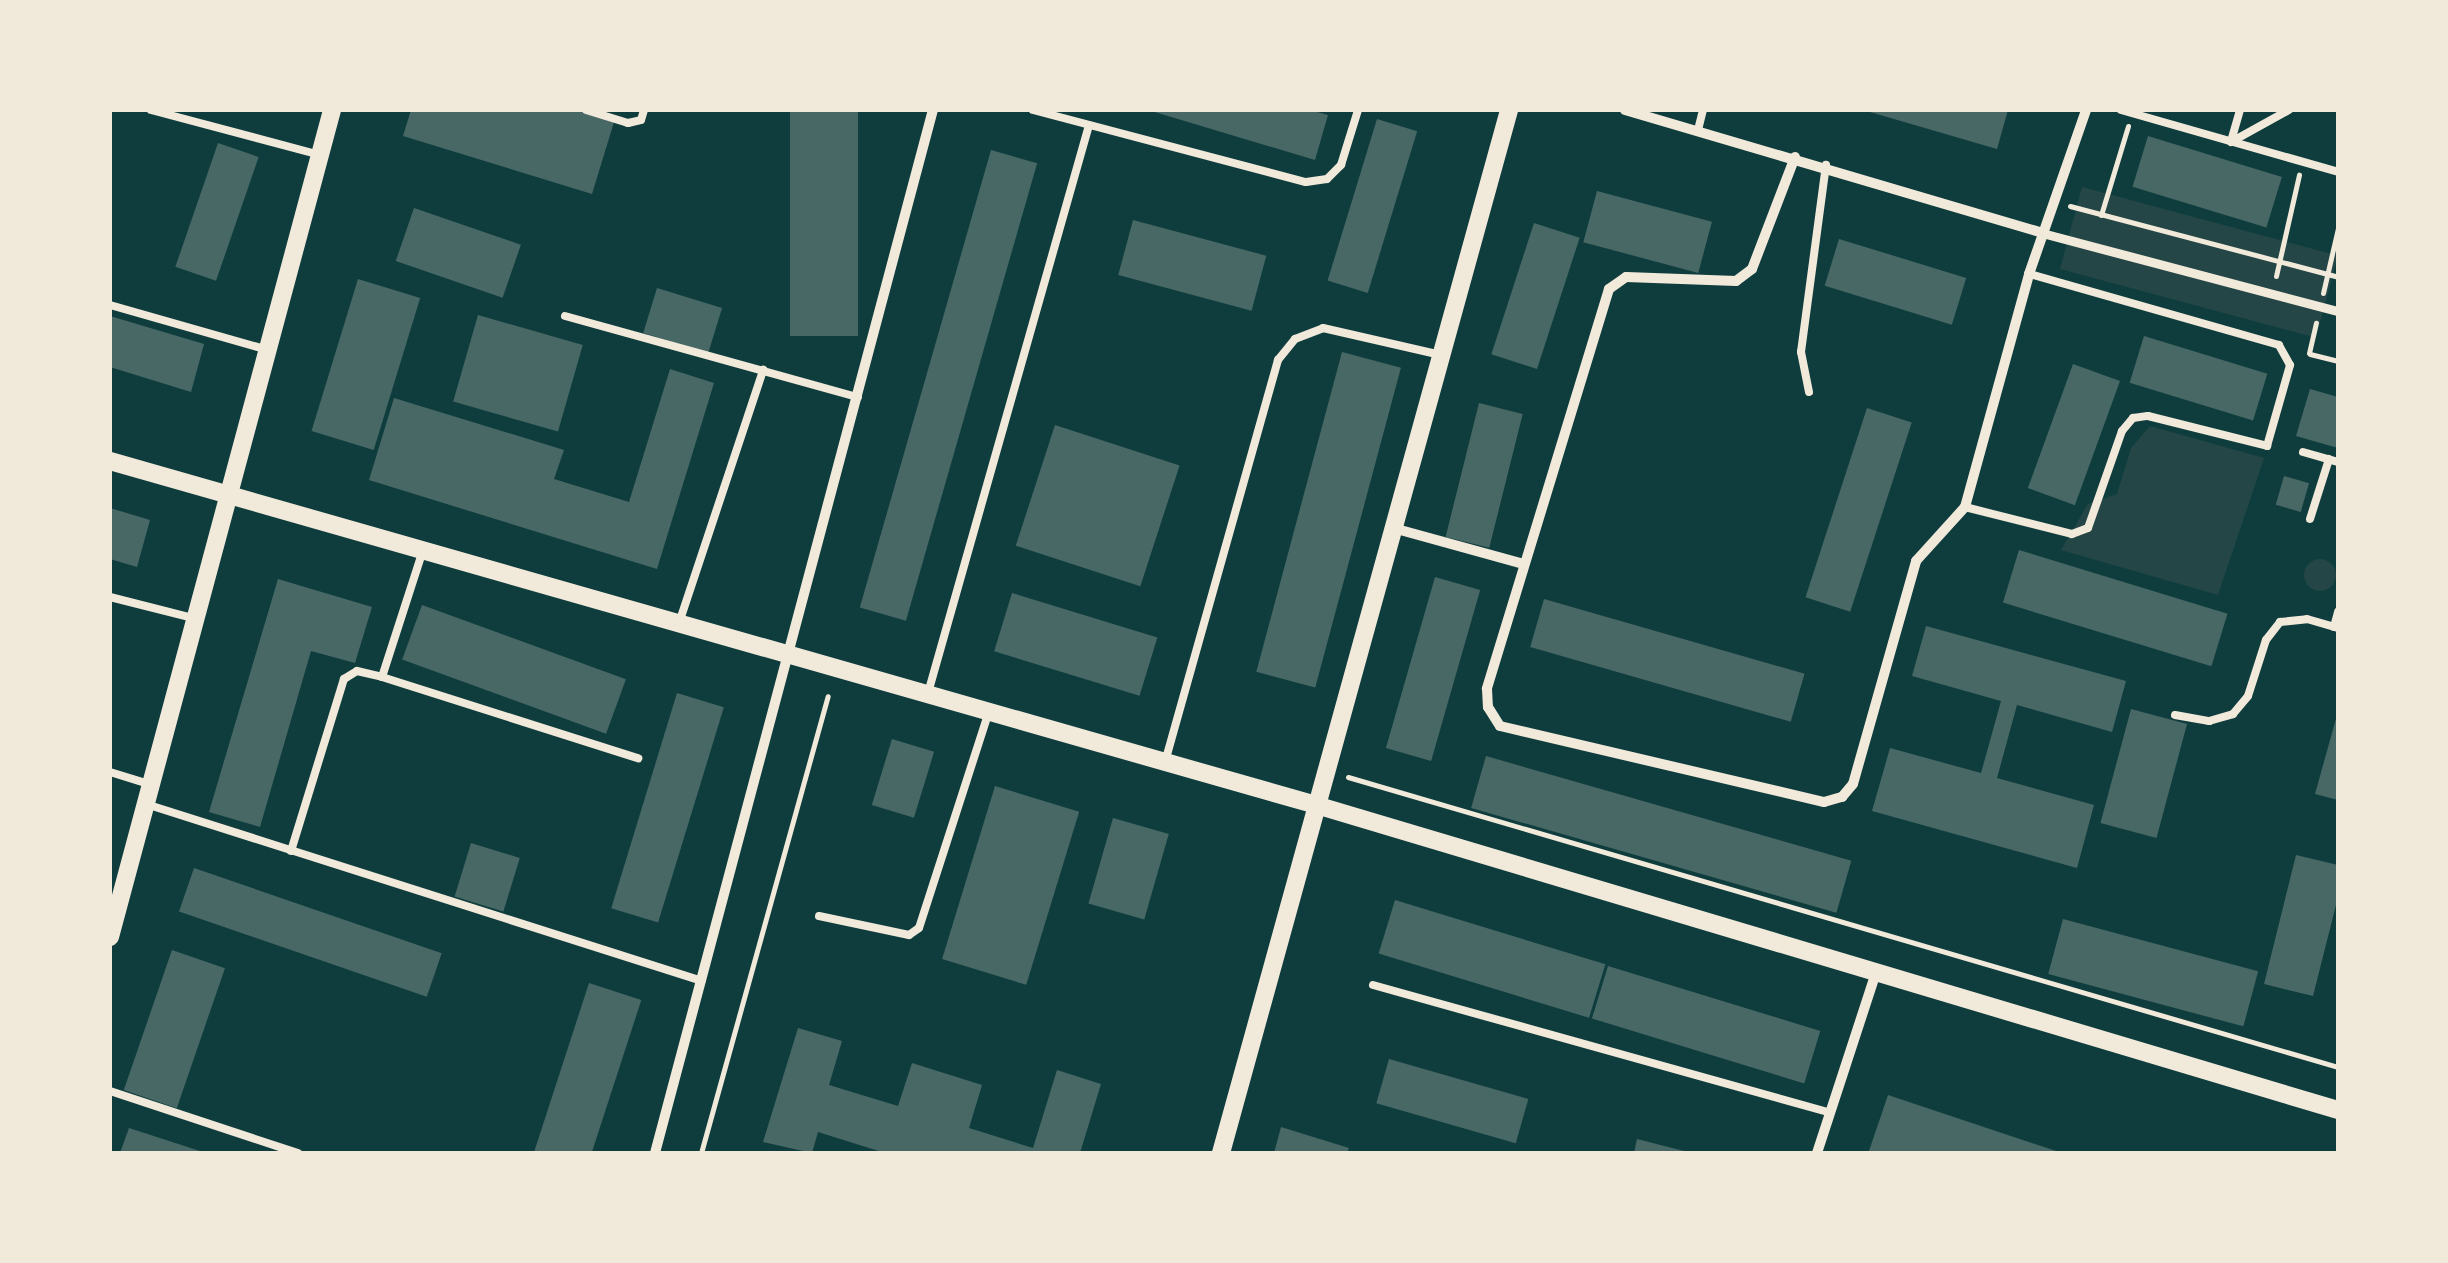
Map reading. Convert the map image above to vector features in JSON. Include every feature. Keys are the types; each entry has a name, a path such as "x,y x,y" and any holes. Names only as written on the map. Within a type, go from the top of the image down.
{"street":[{"path":"110,937 332,110"},
{"path":"655,1153 791,655 933,110"},
{"path":"1221,1153 1509,110"},
{"path":"1624,110 1826,165 2042,233 2338,311"},
{"path":"1796,157 1752,269 1736,280 1626,276 1609,289 1487,689 1488,707 1500,726 1824,802 1842,797 1853,784 1916,561 1965,506 2029,274 2086,110"},
{"path":"110,461 1316,805 2338,1110"},
{"path":"1393,528 1524,564"},
{"path":"1817,1153 1876,972"}],"lane":[{"path":"151,110 320,154"},
{"path":"586,110 628,123 641,120 644,110"},
{"path":"1033,110 1306,182 1327,179 1341,165 1358,110"},
{"path":"1698,130 1703,110"},
{"path":"2120,110 2338,172"},
{"path":"2231,142 2240,110"},
{"path":"2231,142 2289,110"},
{"path":"928,694 1089,124"},
{"path":"1809,392 1800,352 1826,165"},
{"path":"1965,506 2072,534 2088,528 2122,431 2134,418 2148,416 2267,446 2290,365 2278,345 2029,274"},
{"path":"110,304 268,350"},
{"path":"564,316 858,397"},
{"path":"1166,762 1278,360 1295,339 1323,328 1441,355"},
{"path":"680,623 762,370"},
{"path":"2303,452 2334,461 2310,519"},
{"path":"382,677 423,550"},
{"path":"110,597 196,618"},
{"path":"2175,715 2209,721 2233,714 2248,696 2266,640 2280,622 2307,619 2336,628 2338,612"},
{"path":"290,851 344,679 358,671 638,758"},
{"path":"819,916 909,935 919,928 989,711"},
{"path":"110,772 151,784"},
{"path":"146,804 702,980"},
{"path":"1372,986 1830,1114"},
{"path":"110,1092 298,1153"}],"path":[{"path":"2102,215 2132,113"},
{"path":"2271,294 2302,162"},
{"path":"2054,202 2338,276"},
{"path":"2309,353 2338,228"},
{"path":"2278,345 2338,361"},
{"path":"701,1153 828,696"},
{"path":"1326,770 2338,1067"}],"shaded area":[{"path":"2082,187 2338,256 2316,338 2060,269"},
{"path":"2150,426 2264,458 2218,595 2061,550 2088,504 2117,494 2131,448"},
{"path":"2320,559 2331,564 2336,575 2331,586 2320,591 2309,586 2304,575 2309,564"}],"building":[{"path":"411,110 575,110 614,122 592,194 403,136"},
{"path":"790,110 858,110 858,336 790,336"},
{"path":"1148,110 1310,110 1328,115 1315,160"},
{"path":"1863,110 2008,110 1997,149"},
{"path":"1377,119 1417,131 1368,293 1328,281"},
{"path":"2148,136 2282,177 2266,228 2133,187"},
{"path":"218,143 259,157 216,281 175,267"},
{"path":"991,150 1037,163 906,621 860,608"},
{"path":"1597,191 1712,222 1698,273 1583,242"},
{"path":"414,208 521,245 503,298 396,261"},
{"path":"1133,220 1266,256 1252,311 1118,275"},
{"path":"1534,223 1580,238 1537,369 1491,354"},
{"path":"1839,239 1966,278 1952,325 1825,286"},
{"path":"358,279 420,298 374,450 312,431"},
{"path":"657,288 722,308 708,353 643,333"},
{"path":"478,315 583,345 558,432 453,402"},
{"path":"110,316 204,344 191,392 110,367"},
{"path":"2144,336 2267,374 2253,421 2130,383"},
{"path":"1342,352 1401,368 1315,688 1256,672"},
{"path":"2073,364 2120,381 2075,505 2028,488"},
{"path":"670,369 714,383 657,569 369,480 394,398 564,450 554,479 629,502"},
{"path":"2310,389 2338,397 2338,448 2296,436"},
{"path":"1479,403 1523,414 1489,548 1446,537"},
{"path":"1867,408 1912,423 1850,612 1806,597"},
{"path":"1055,425 1180,465 1140,586 1016,546"},
{"path":"2284,476 2309,483 2301,512 2276,505"},
{"path":"110,508 150,520 137,567 110,559"},
{"path":"2019,550 2227,614 2211,666 2003,603"},
{"path":"1435,577 1480,590 1431,761 1386,748"},
{"path":"278,579 372,607 355,663 311,651 260,827 209,812"},
{"path":"1012,593 1157,637 1140,696 994,651"},
{"path":"1544,599 1805,674 1791,722 1530,647"},
{"path":"422,605 626,679 606,734 402,660"},
{"path":"1926,626 2126,681 2112,732 2017,705 1997,778 2094,805 2077,868 1872,811 1890,748 1981,773 2001,701 1912,676"},
{"path":"677,693 724,707 658,922 611,908"},
{"path":"2131,709 2187,724 2156,838 2100,823"},
{"path":"2338,715 2338,800 2315,794"},
{"path":"892,739 934,752 914,818 872,805"},
{"path":"1486,756 1851,861 1836,913 1471,808"},
{"path":"995,786 1079,812 1026,985 942,959"},
{"path":"1113,818 1169,834 1144,920 1088,904"},
{"path":"471,843 520,858 503,911 455,897"},
{"path":"2296,855 2338,865 2338,897 2313,996 2264,984"},
{"path":"194,868 442,953 427,997 179,911"},
{"path":"1395,900 1605,964 1589,1018 1379,954"},
{"path":"2063,919 2258,971 2243,1026 2048,974"},
{"path":"172,950 225,968 177,1108 124,1090"},
{"path":"1608,966 1820,1031 1804,1084 1592,1019"},
{"path":"589,983 641,1000 592,1153 534,1153"},
{"path":"798,1028 842,1041 829,1085 898,1106 912,1063 982,1085 969,1128 1033,1148 1057,1070 1101,1084 1080,1153 885,1153 818,1132 812,1153 763,1142"},
{"path":"1389,1059 1528,1099 1516,1143 1376,1103"},
{"path":"1888,1095 2059,1152 2059,1153 1869,1151"},
{"path":"1281,1127 1349,1148 1347,1153 1274,1153"},
{"path":"129,1128 203,1152 203,1153 120,1153"},
{"path":"1637,1139 1688,1152 1688,1153 1634,1153"}]}
